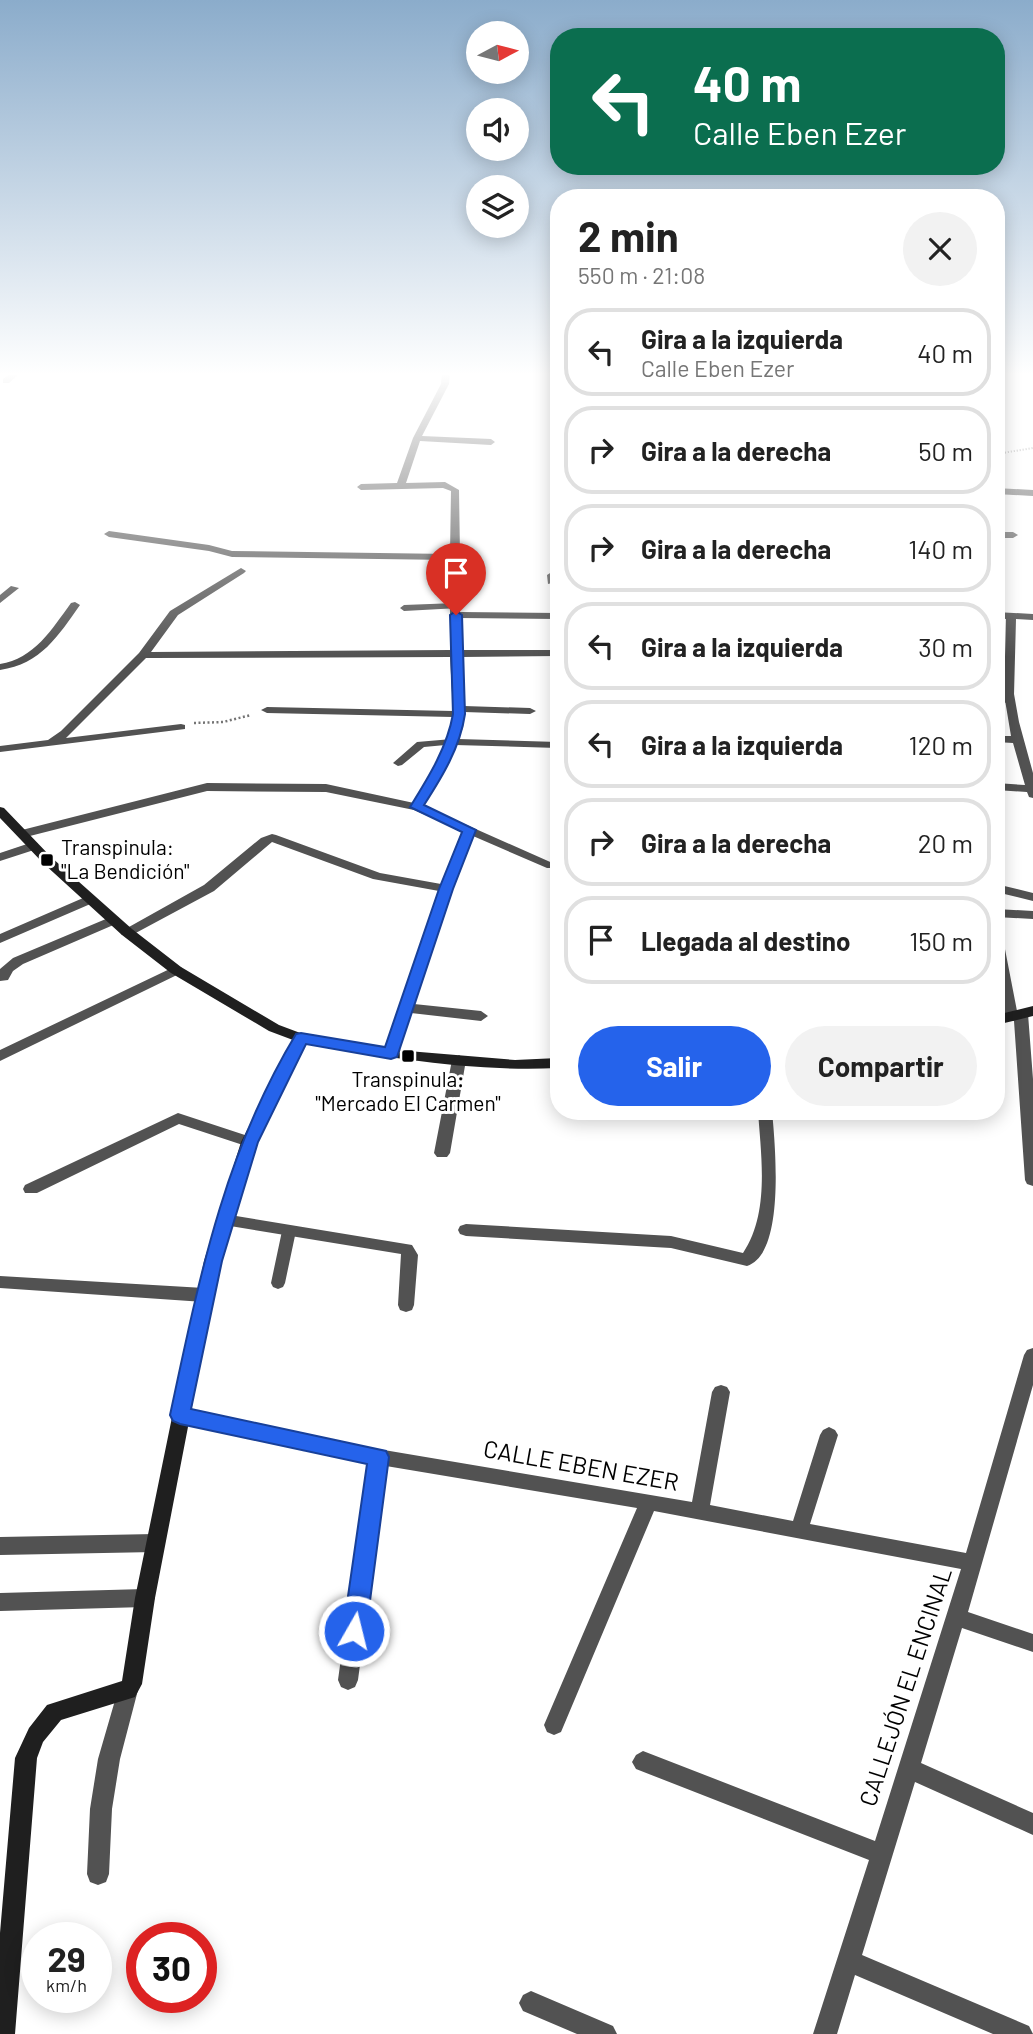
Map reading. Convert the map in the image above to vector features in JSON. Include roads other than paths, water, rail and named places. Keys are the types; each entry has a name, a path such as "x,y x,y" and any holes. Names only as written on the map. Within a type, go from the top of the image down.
{"street":[{"path":"401,484 407,467"},
{"path":"361,487 445,485 455,490 455,651 459,712 452,742 439,770 416,807"},
{"path":"1005,491 1033,493"},
{"path":"109,534 209,548 232,554 457,557"},
{"path":"1005,535 1013,535"},
{"path":"52,742 144,655 174,613 241,571"},
{"path":"0,600 14,587"},
{"path":"0,667 18,663 43,646 75,605"},
{"path":"456,610 550,616"},
{"path":"1005,616 1033,617"},
{"path":"1005,788 1032,792 1010,700 1011,616"},
{"path":"144,655 455,651 550,653"},
{"path":"267,710 530,711"},
{"path":"0,749 181,727"},
{"path":"1005,739 1018,740"},
{"path":"452,742 550,745"},
{"path":"22,834 207,787 326,788 416,807 550,865"},
{"path":"0,811 33,846 127,932 176,970 274,1028 301,1038 391,1053 515,1065 550,1063"},
{"path":"391,1053 446,889 469,830"},
{"path":"127,932 209,888 272,838 377,876 446,889"},
{"path":"0,857 33,846"},
{"path":"1005,890 1033,897"},
{"path":"0,939 90,899"},
{"path":"1005,913 1033,915"},
{"path":"3,977 7,969 18,961 113,920"},
{"path":"1005,966 1022,1014 1033,1181"},
{"path":"0,1056 176,970"},
{"path":"406,1008 481,1016"},
{"path":"98,1874 101,1809 109,1759 132,1684 155,1543 204,1295 249,1142 301,1038"},
{"path":"442,1153 459,1060"},
{"path":"31,1189 178,1118 249,1142"},
{"path":"466,1230 660,1241 694,1246 747,1261 767,1217 769,1156 766,1120"},
{"path":"224,1220 406,1249 410,1255 406,1305"},
{"path":"0,1282 204,1295"},
{"name":"CALLEJÓN EL ENCINAL","path":"825,2034 973,1563 1033,1355"},
{"path":"700,1511 721,1392"},
{"name":"CALLE EBEN EZER","path":"180,1415 378,1457 700,1511 973,1563"},
{"path":"799,1530 829,1435"},
{"path":"348,1680 378,1457"},
{"path":"554,1725 649,1502"},
{"path":"0,1546 155,1543"},
{"path":"0,1602 145,1598"},
{"path":"956,1617 1033,1643"},
{"path":"2,2034 26,1758 36,1735 54,1712 128,1690"},
{"path":"643,1762 881,1854"},
{"path":"908,1768 1033,1824"},
{"path":"847,1960 1021,2034"},
{"path":"531,2003 606,2034"}],"lane":[{"path":"404,608 456,610"},
{"path":"1005,700 1010,700"},
{"path":"398,764 421,744 452,742"},
{"path":"278,1283 289,1231"}],"place":[{"name":"Transpinula: \"La Bendición\"","path":"47,860"},
{"name":"Transpinula: \"Mercado El Carmen\"","path":"408,1056"}]}
